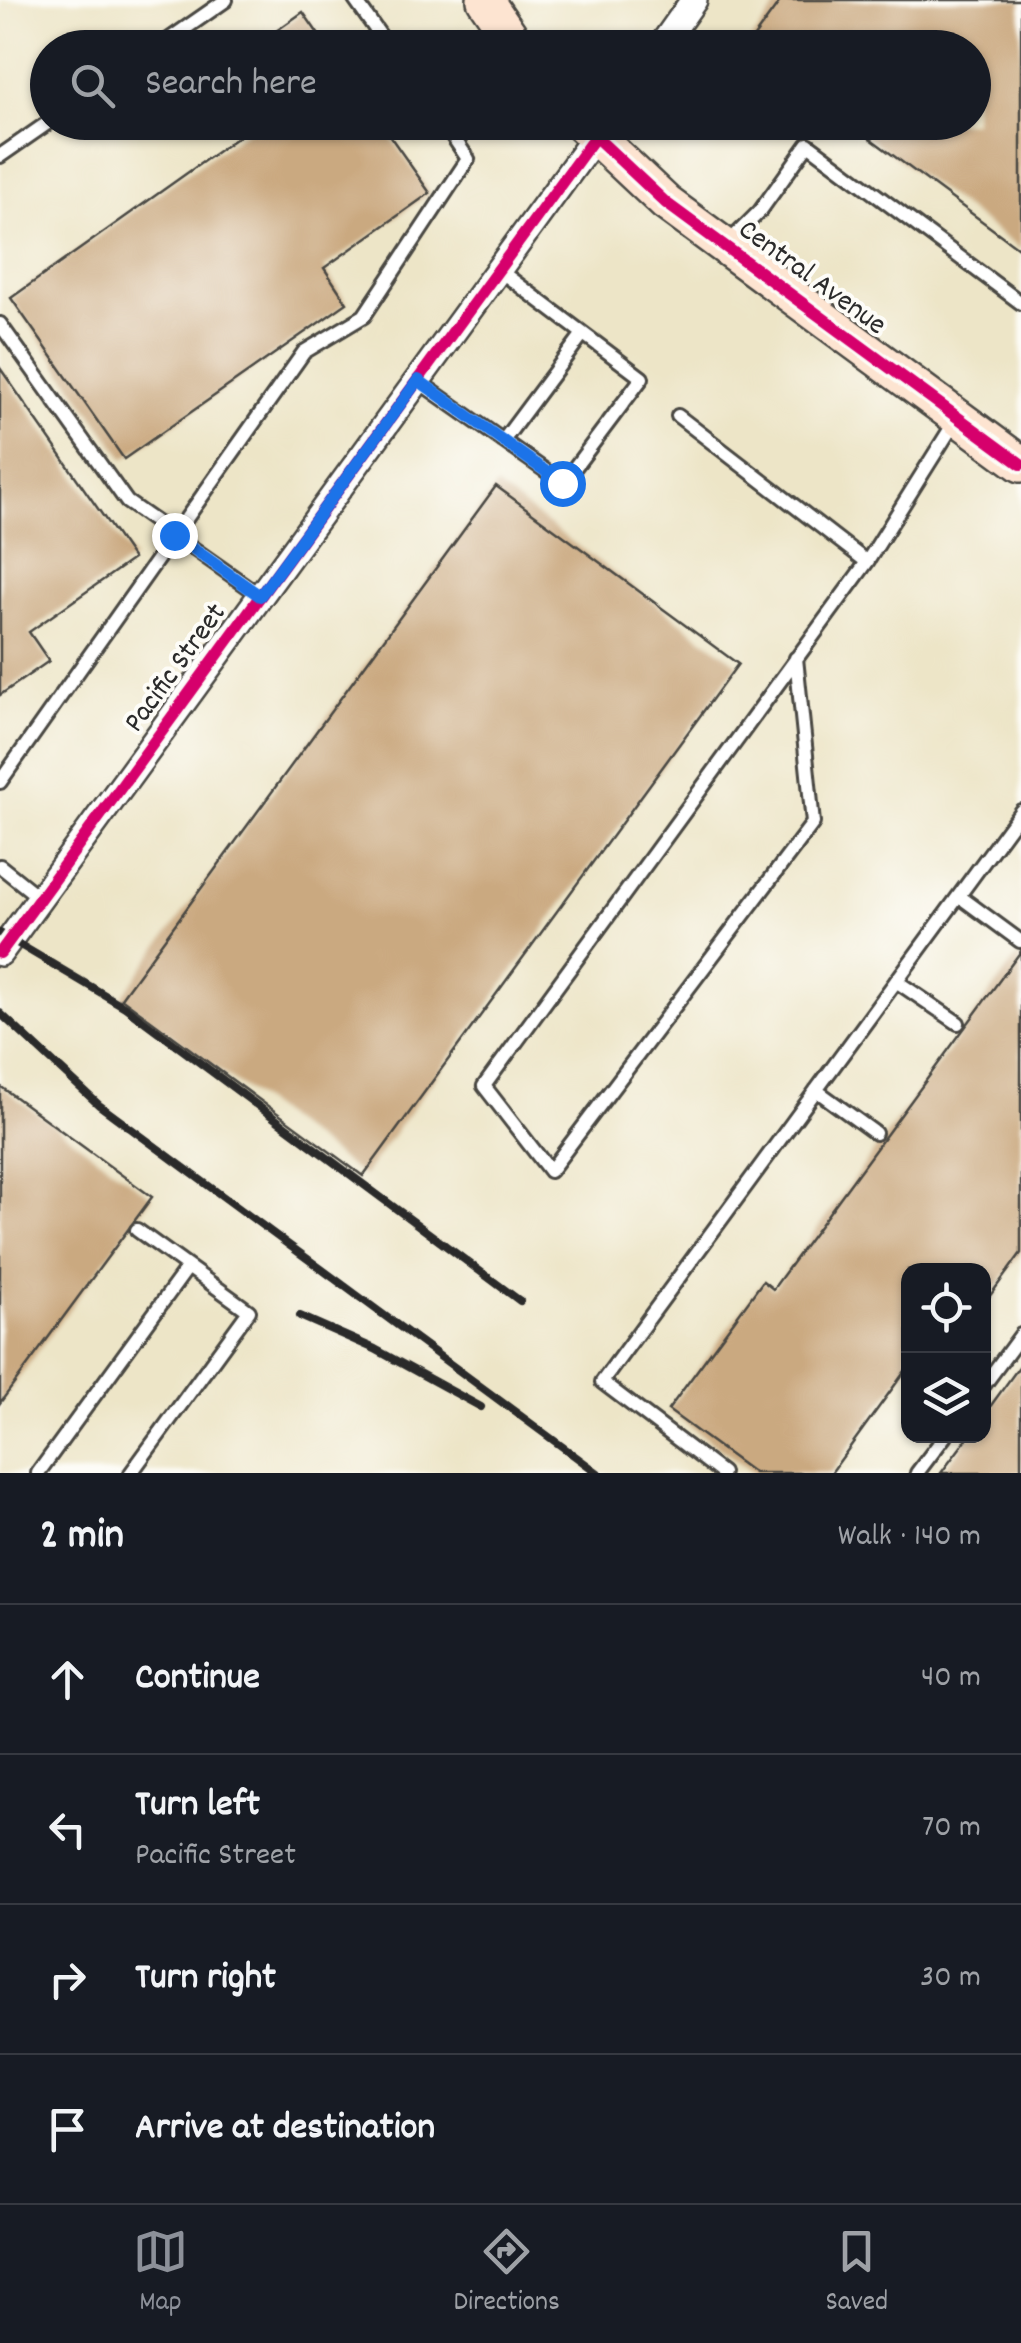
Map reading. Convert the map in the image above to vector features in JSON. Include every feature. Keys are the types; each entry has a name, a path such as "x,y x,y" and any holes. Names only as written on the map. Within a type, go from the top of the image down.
{"street":[{"path":"485,0 506,30"},
{"path":"673,30 694,0"},
{"name":"Pacific Street","path":"0,953 498,270 585,140"},
{"name":"Central Avenue","path":"604,140 644,185 1021,464"}],"lane":[{"path":"183,30 226,0"},
{"path":"356,0 377,30"},
{"path":"0,156 30,135"},
{"path":"0,782 304,352 364,316 468,159 455,140"},
{"path":"725,246 760,211 808,144 1021,303"},
{"path":"418,380 562,483 642,378 498,270"},
{"path":"0,324 127,502 260,596"},
{"path":"503,441 582,335"},
{"path":"678,416 867,562"},
{"path":"796,658 813,824 550,1171 484,1086 796,658 867,562 957,418"},
{"path":"722,1473 602,1382 1021,811"},
{"path":"0,866 40,898"},
{"path":"959,896 1020,941"},
{"path":"896,981 958,1022"},
{"path":"816,1090 875,1133"},
{"path":"131,1473 249,1311 136,1230"},
{"path":"38,1473 188,1267"},
{"path":"991,1376 1021,1335"},
{"path":"917,1473 941,1443"}],"building":[{"path":"781,0 1021,0 1021,250 872,140 991,140 991,30 759,30"},
{"path":"303,12 316,30 278,30"},
{"path":"234,140 393,140 430,193 324,268 347,303 124,459 11,298"},
{"path":"0,368 133,559 29,632 49,661 0,695"},
{"path":"496,486 738,664 363,1176 121,998"},
{"path":"1021,951 1021,1253 991,1294 991,1263 901,1263 901,1377 831,1473 754,1473 668,1410 763,1281 773,1289"},
{"path":"0,1086 152,1197 0,1403"},
{"path":"1021,1364 1021,1473 941,1473 964,1443 991,1443 991,1405"}],"railway":[{"path":"0,933 125,1007 520,1301"},
{"path":"0,1013 99,1105 598,1473"},
{"path":"300,1316 375,1349 481,1407"}],"cycle path":[{"path":"0,953 593,140"},
{"path":"599,140 666,203 1021,464"}],"route":[{"path":"174,535 260,596 418,380 446,405 562,483"}]}
